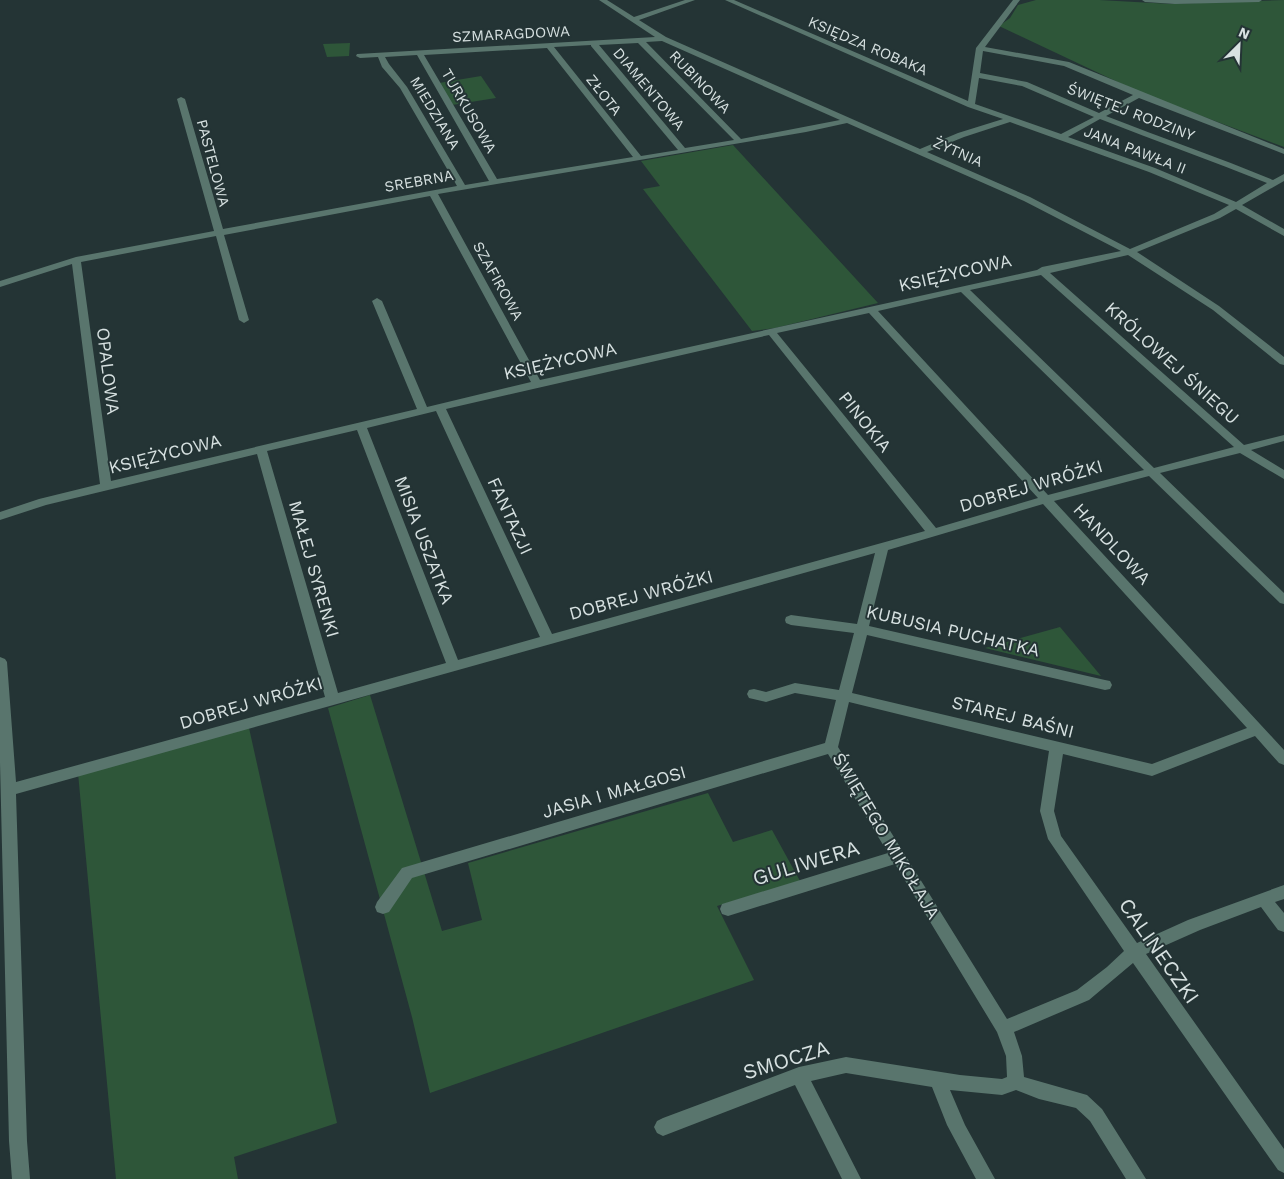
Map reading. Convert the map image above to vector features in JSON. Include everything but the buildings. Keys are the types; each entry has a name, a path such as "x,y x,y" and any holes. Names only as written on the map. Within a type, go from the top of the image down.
{"street":[{"name":"ŻYTNIA","path":"602,0 663,39 1028,199 1130,252 1216,308 1284,362"},
{"path":"633,20 692,0"},
{"name":"KSIĘDZA ROBAKA","path":"728,0 970,105"},
{"path":"970,105 980,48 1017,0"},
{"path":"1145,0 1176,2 1260,0"},
{"name":"SZMARAGDOWA","path":"360,56 663,39"},
{"name":"RUBINOWA","path":"641,41 739,142"},
{"name":"DIAMENTOWA","path":"594,44 684,151"},
{"name":"ZŁOTA","path":"549,46 639,159"},
{"path":"980,48 1066,64 1284,152"},
{"name":"TURKUSOWA","path":"419,53 495,183"},
{"name":"MIEDZIANA","path":"381,55 385,65 403,87 463,188"},
{"name":"ŚWIĘTEJ RODZINY","path":"976,75 1024,84 1099,116 1183,149 1208,156 1274,183"},
{"path":"1062,137 1139,95"},
{"name":"PASTELOWA","path":"181,99 244,320"},
{"name":"JANA PAWŁA II","path":"970,105 1152,170 1234,204 1284,233"},
{"path":"922,151 962,135 1011,119"},
{"name":"SREBRNA","path":"0,284 76,260 433,193 739,142 836,124 846,120"},
{"name":"KSIĘŻYCOWA","path":"0,516 43,502 106,486 423,410 872,310 1042,270 1130,252 1217,216 1234,204 1284,177"},
{"name":"SZAFIROWA","path":"433,193 537,384"},
{"name":"OPALOWA","path":"76,260 106,486"},
{"name":"KRÓLOWEJ ŚNIEGU","path":"1042,270 1242,449 1284,475"},
{"path":"964,289 1284,600"},
{"path":"377,301 423,410"},
{"name":"HANDLOWA","path":"872,310 1284,759"},
{"name":"PINOKIA","path":"771,332 933,533"},
{"name":"FANTAZJI","path":"440,407 548,640"},
{"name":"MISIA USZATKA","path":"361,426 454,666"},
{"name":"DOBREJ WRÓŻKI","path":"10,790 933,533 1047,499 1284,438"},
{"name":"MAŁEJ SYRENKI","path":"261,449 333,700"},
{"name":"ŚWIĘTEGO MIKOŁAJA","path":"883,547 860,629 831,747 1004,1028 1014,1056 1016,1082"},
{"name":"KUBUSIA PUCHATKA","path":"791,620 860,629 1105,685"},
{"path":"0,662 10,790 18,1141 21,1179"},
{"name":"STAREJ BAŚNI","path":"754,694 766,697 795,688 844,696 1152,770 1258,729"},
{"name":"JASIA I MAŁGOSI","path":"382,906 407,873 831,747"},
{"name":"CALINECZKI","path":"1057,747 1047,811 1055,839 1284,1164"},
{"name":"GULIWERA","path":"728,909 897,857"},
{"path":"1004,1028 1083,995 1113,972 1134,952 1194,925 1284,892"},
{"path":"1264,900 1284,926"},
{"name":"SMOCZA","path":"662,1127 800,1075 846,1065 939,1080 1002,1087 1016,1082"},
{"path":"800,1075 852,1179"},
{"path":"939,1080 944,1102 953,1122 986,1179"},
{"path":"1016,1082 1039,1091 1081,1102 1096,1115 1137,1179"}],"green space":[{"path":"1036,0 1099,0 1171,4 1284,0 1284,147 1141,93 999,26 1010,18 1018,5"},
{"path":"350,43 349,56 327,57 323,44"},
{"path":"481,76 496,98 452,105 439,83"},
{"path":"733,145 878,303 775,328 752,331 643,189 660,186 641,161"},
{"path":"1060,627 1101,676 985,648"},
{"path":"370,695 442,931 482,920 468,863 708,793 733,842 772,830 800,881 717,906 754,980 430,1093 412,1017 328,708"},
{"path":"249,728 337,1123 234,1157 238,1179 116,1179 78,773"}]}
